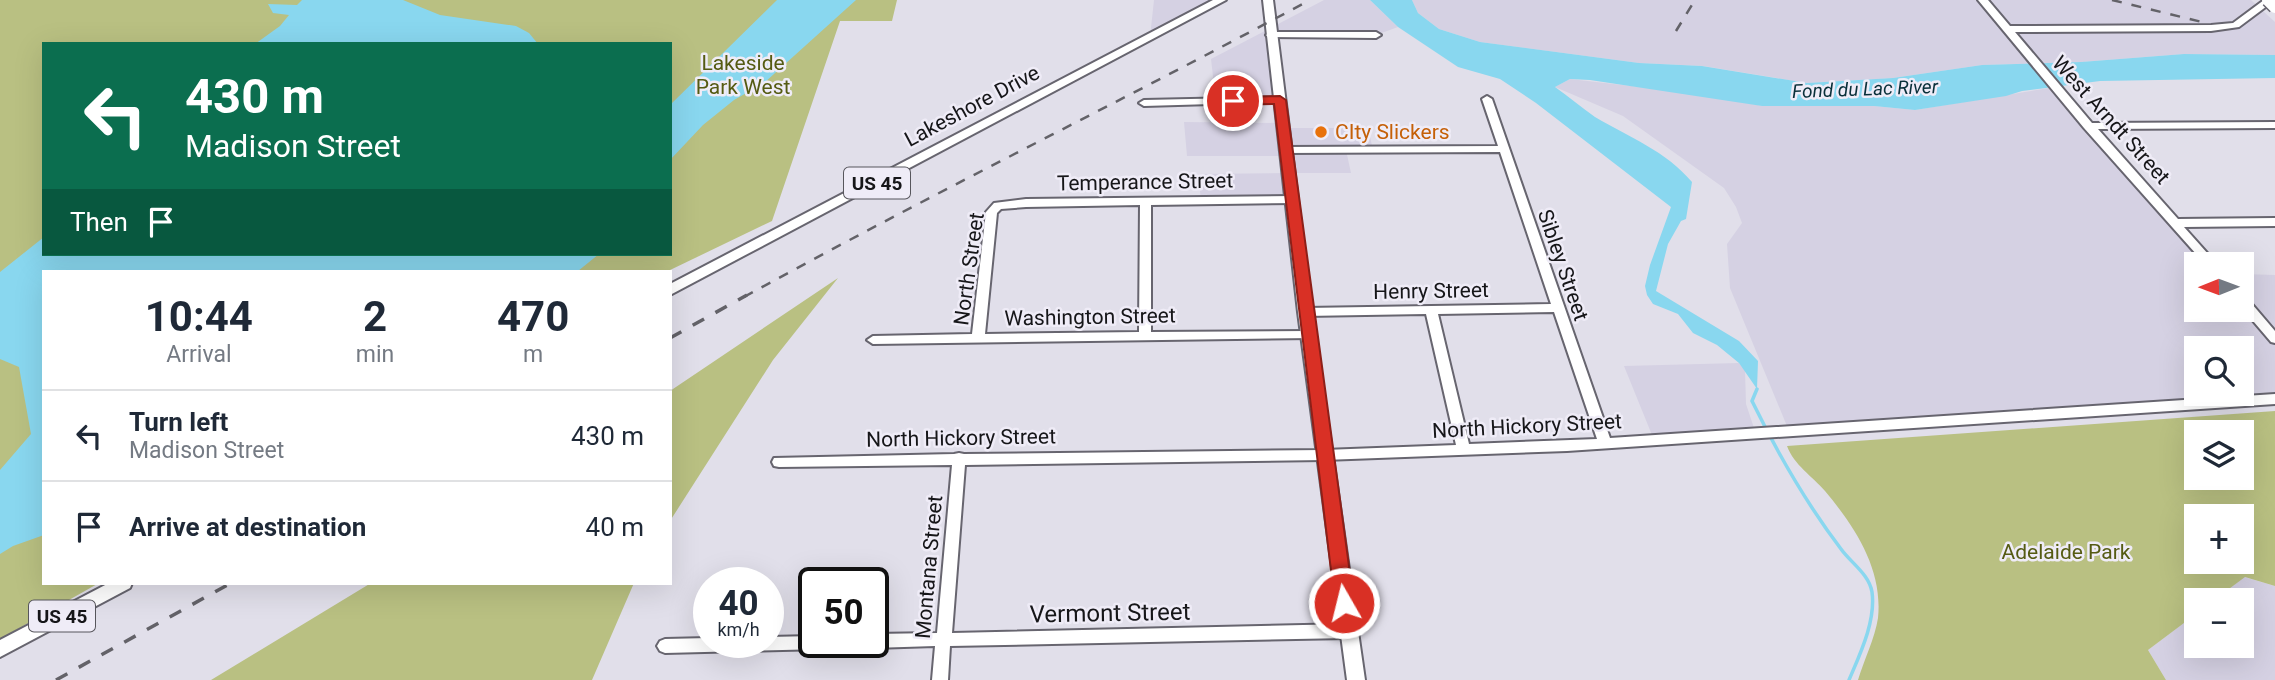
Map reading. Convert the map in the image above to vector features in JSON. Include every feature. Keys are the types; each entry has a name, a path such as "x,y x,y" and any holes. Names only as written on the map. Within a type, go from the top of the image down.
{"main road":[{"name":"Lakeshore Drive","path":"672,289 1221,0"},
{"path":"1268,0 1305,312 1356,680"},
{"path":"2269,0 2275,7"},
{"name":"US 45","path":"0,649 120,585"}],"street":[{"name":"West Arndt Street","path":"1983,0 2088,126 2201,252"},
{"path":"2007,29 2211,28 2236,24 2269,0"},
{"path":"1271,35 1376,35"},
{"name":"Sibley Street","path":"1487,99 1605,444"},
{"path":"1144,103 1280,100"},
{"path":"2088,126 2275,125"},
{"path":"1285,150 1503,149"},
{"name":"Temperance Street","path":"998,205 1293,200"},
{"path":"1145,335 1146,201"},
{"name":"North Street","path":"978,338 992,212 998,205"},
{"path":"2176,223 2275,222"},
{"name":"Henry Street","path":"1305,312 1558,308"},
{"path":"1431,311 1464,450"},
{"path":"2254,314 2275,339"},
{"path":"2260,321 2275,321"},
{"name":"Washington Street","path":"873,340 1308,335"},
{"name":"North Hickory Street","path":"779,462 1324,455 1464,450 1605,444 2275,399"},
{"name":"Montana Street","path":"940,680 959,458"},
{"name":"Vermont Street","path":"889,641 1348,631"},
{"path":"665,646 798,643"}],"shaded area":[{"path":"1154,0 1221,0 1150,37"},
{"path":"1324,0 1370,0 1398,27 1376,35 1272,35 1280,100 1216,102 1211,59"},
{"path":"1412,0 2251,0 2275,22 2275,55 2184,54 2081,62 1982,65 1893,78 1807,83 1703,66 1639,63 1480,42 1439,29 1418,13"},
{"path":"1570,79 1684,92 1763,106 1874,106 1915,110 2055,87 2200,252 2184,252 2184,322 2254,322 2254,274 2275,275 2275,399 2254,400 2254,336 2184,336 2184,405 1789,431 1730,288 1727,244 1742,223 1736,207 1724,188 1623,116 1555,87"},
{"path":"1184,122 1283,123 1284,128 1368,128 1373,150 1346,150 1351,173 1289,173 1286,156 1187,156"},
{"path":"1289,173 1293,200 1201,200 1198,174"},
{"path":"1739,363 1745,370 1746,404 1756,434 1654,440 1624,366"},
{"path":"2244,577 2275,586 2275,680 2166,680 2148,650 2184,623 2184,658 2254,658 2254,588 2230,588"}],"green space":[{"name":"Lakeside Park West","path":"0,0 897,0 892,21 840,21 772,221 670,270 42,270 42,585 95,585 0,639"},
{"path":"838,278 773,360 672,518 672,390"},
{"name":"Adelaide Park","path":"2275,411 2275,586 2245,577 2230,588 2184,588 2184,623 2148,650 2166,680 1858,680 1878,618 1876,583 1871,566 1847,519 1790,453 1787,446"},
{"path":"368,585 633,585 592,680 211,680"}],"water":[{"path":"302,0 403,0 440,15 516,26 529,33 536,42 258,42 280,26 289,15 273,13 268,4 297,5"},
{"path":"777,0 856,0 764,83 734,100 703,125 672,158 672,103"},
{"name":"Fond du Lac River","path":"1370,0 1412,0 1418,13 1439,29 1480,42 1639,63 1702,66 1807,83 1893,78 1982,65 2081,62 2184,54 2275,55 2275,78 2100,81 2022,91 2006,96 1915,110 1874,106 1762,106 1590,80 1570,79 1555,87 1595,117 1659,153 1692,182 1686,219 1681,221 1668,244 1656,291 1739,341 1758,361 1757,389 1739,363 1717,345 1693,333 1678,314 1653,304 1647,295 1645,286 1650,265 1671,207 1536,103 1500,79 1458,67 1398,27"},
{"path":"42,239 42,256 597,256 579,270 42,270 42,536 13,546 0,554 0,470 31,434 19,367 0,359 0,272"}],"waterway":[{"path":"1757,389 1752,401 1782,458 1828,532 1864,574 1872,592 1869,626 1849,680"}],"railway":[{"path":"744,297 1310,0"},
{"path":"1676,31 1695,0"},
{"path":"2112,0 2202,22"},
{"path":"672,337 747,295"},
{"path":"56,680 227,585"}],"place":[{"name":"CIty Slickers","path":"1321,132"}],"route":[{"path":"1233,101 1280,100 1344,603"}]}
